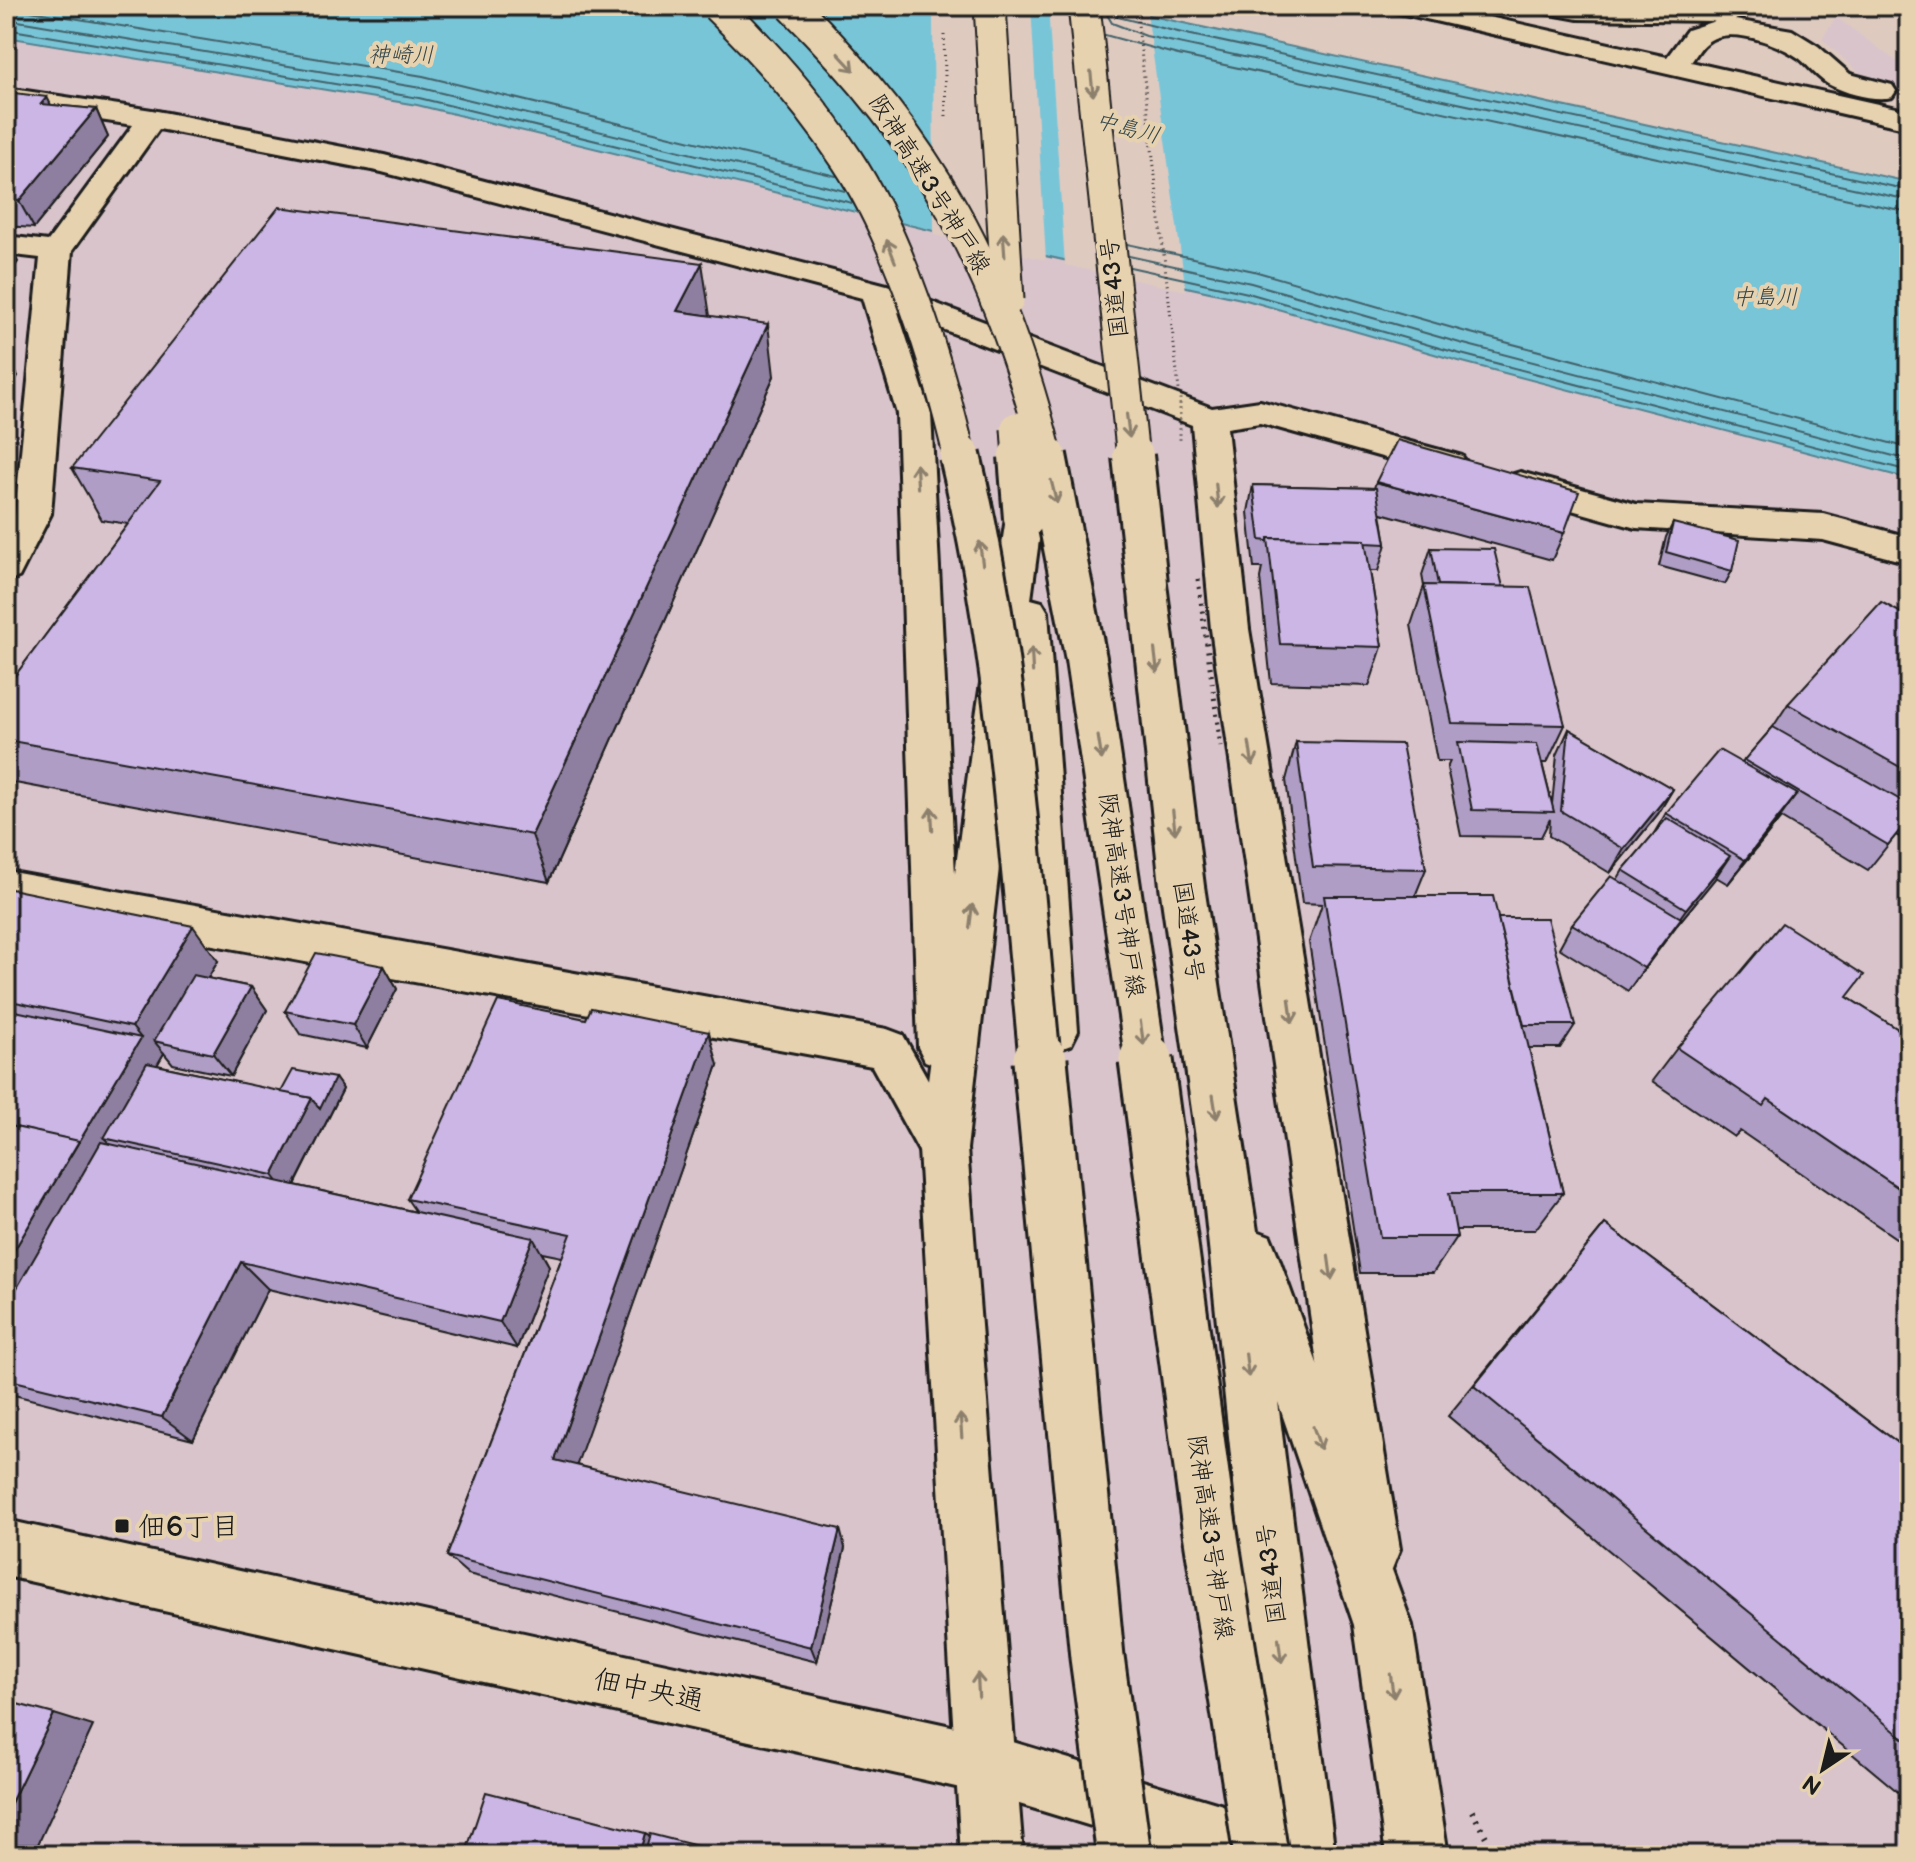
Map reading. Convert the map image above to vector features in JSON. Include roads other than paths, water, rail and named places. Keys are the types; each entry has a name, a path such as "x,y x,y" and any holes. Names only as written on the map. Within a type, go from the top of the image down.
{"main road":[{"path":"717,6 755,42 807,104 849,163 877,218 919,320 950,416 980,539 1017,826 1097,1657 1124,1855"},
{"name":"阪神高速3号神戸線","path":"792,6 866,83 956,216 994,286 1028,384 1065,533 1115,836 1225,1643 1261,1855"},
{"name":"国道43号","path":"1084,6 1182,886 1226,1180 1304,1855"},
{"path":"1405,6 1672,69 1909,120"},
{"path":"1549,6 1578,11 1671,14 1772,9 1805,38 1808,52"},
{"path":"991,7 1024,518 1015,737 1108,1827"},
{"path":"1671,14 1698,22 1705,32"},
{"path":"1672,69 1684,50 1705,32 1732,28 1759,30 1782,36 1808,52 1840,80 1909,97"},
{"path":"1672,69 1717,48 1739,44 1772,44 1808,52"},
{"path":"6,97 152,119 384,164 876,292 1209,419 1260,412 1636,516 1823,527 1909,550"},
{"path":"6,568 19,512 56,251 152,119"},
{"path":"6,245 56,251"},
{"path":"876,292 914,414 940,993 943,1149 983,1763 992,1855"},
{"path":"1209,419 1230,629 1417,1855"},
{"path":"943,1149 1015,737"},
{"path":"6,889 887,1049 943,1149"},
{"path":"1226,1180 1383,1625"},
{"name":"佃中央通","path":"6,1548 983,1763 1108,1827 1286,1855"}],"water":[{"name":"中島川","path":"6,6 1106,6 1909,182 1909,479 1455,360 1246,300 954,236 417,105 6,37"}],"place":[{"name":"佃6丁目","path":"122,1526"}],"water label":[{"name":"神崎川","path":"401,54"}]}
